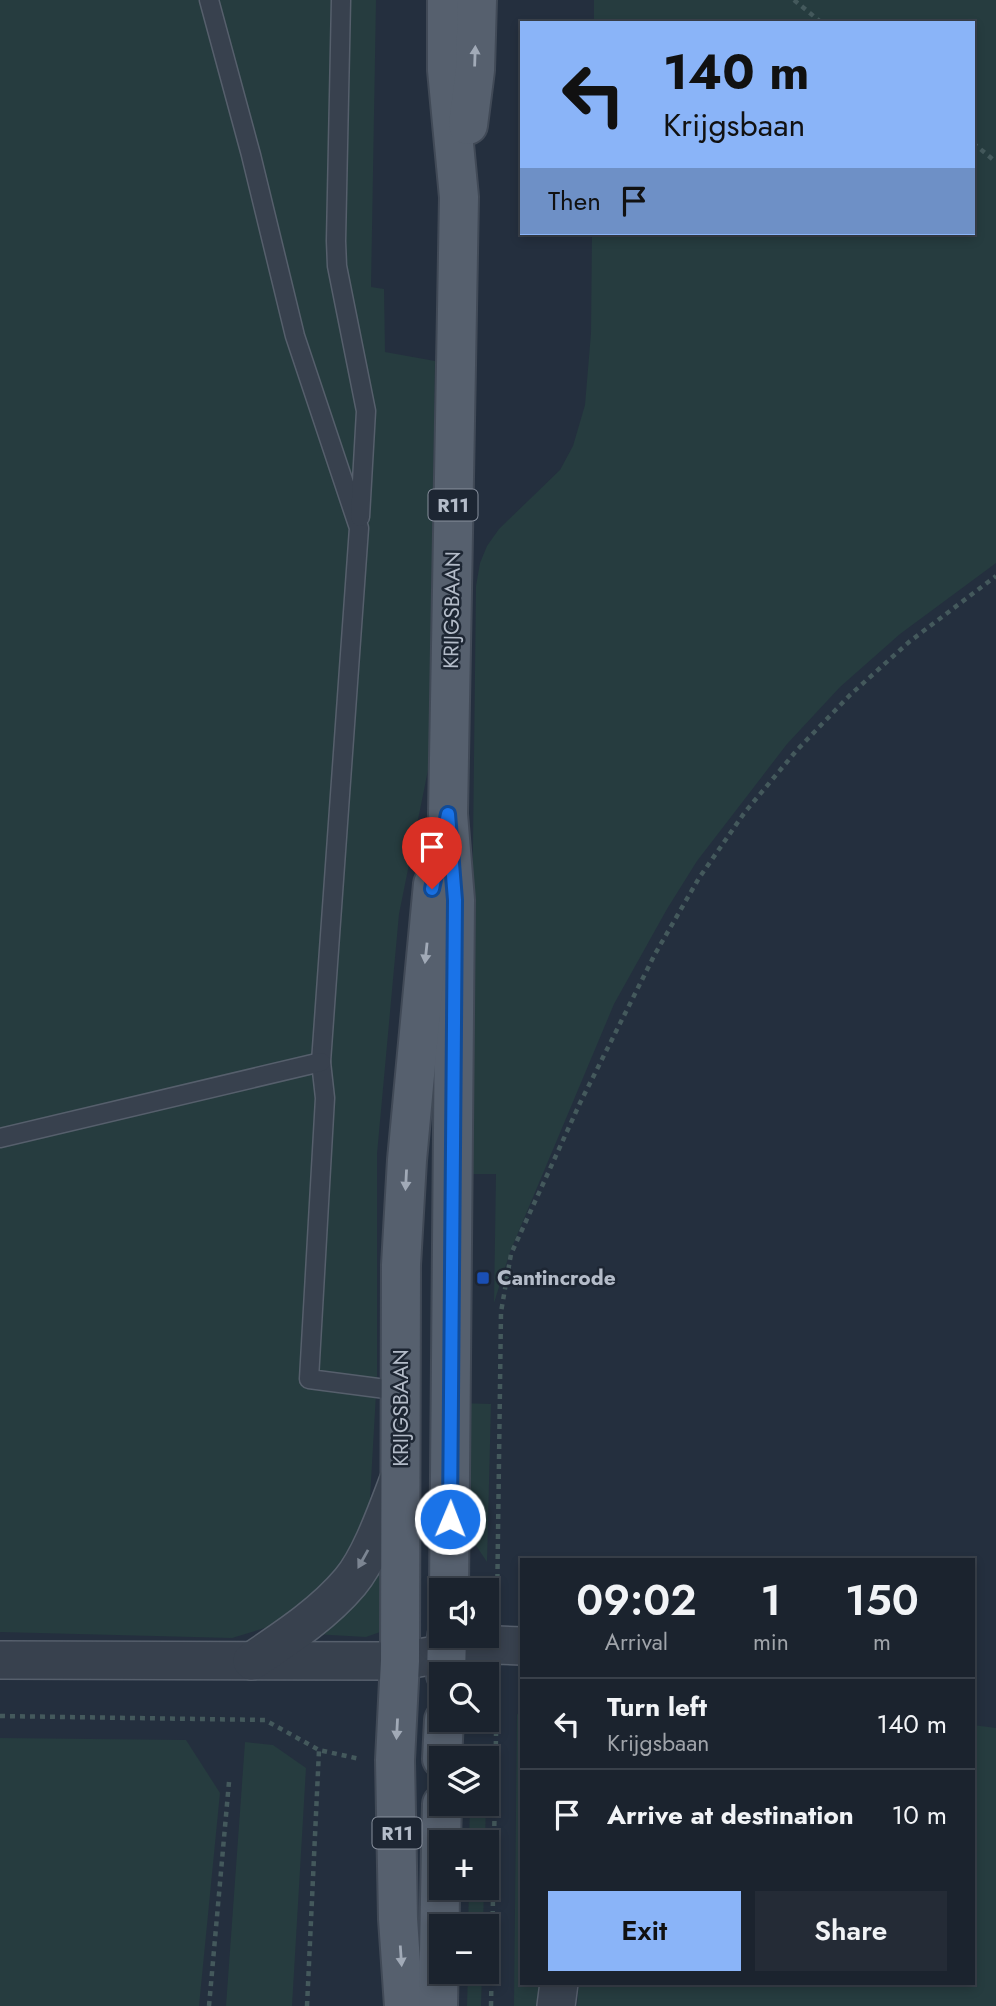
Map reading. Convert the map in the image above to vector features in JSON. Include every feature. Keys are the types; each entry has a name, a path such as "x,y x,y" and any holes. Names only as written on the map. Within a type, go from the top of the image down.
{"main road":[{"name":"KRIJGSBAAN","path":"447,0 447,71 458,197 448,814 455,900 449,1578"},
{"name":"KRIJGSBAAN","path":"458,197 475,70 477,0"},
{"name":"KRIJGSBAAN","path":"404,2006 398,1919 395,1759 400,1661 401,1265 408,1147 432,889 448,814"},
{"name":"R11","path":"438,2006 440,1900"}],"street":[{"path":"253,1661 296,1630 351,1581 379,1531 401,1475"},
{"path":"0,1660 400,1661 509,1645"},
{"path":"556,2006 559,1985"}],"lane":[{"path":"209,0 251,155 295,336 359,528"},
{"path":"341,0 337,266 366,411 321,1062 325,1098 309,1379 401,1391"},
{"path":"0,1138 321,1062"}],"path":[{"path":"794,0 820,21"},
{"path":"975,145 996,162"},
{"path":"495,1746 509,1645 501,1312 511,1255 580,1103 655,954 699,878 745,812 797,750 850,695 909,642 996,576"},
{"path":"0,1716 265,1720 319,1750 365,1760 395,1759"},
{"path":"307,2006 319,1750"},
{"path":"209,2006 229,1782"},
{"path":"491,2006 493,1816"}],"green space":[{"path":"0,0 376,0 371,287 384,289 385,352 435,361 429,765 399,914 377,1154 377,1376 369,1516 331,1584 268,1627 232,1638 0,1632"},
{"path":"594,0 996,0 996,563 900,634 840,687 787,744 697,861 614,1004 510,1252 494,1303 496,1174 463,1174 472,930 476,586 480,563 487,546 499,529 560,470 573,446 585,405 591,333 592,235 975,235 975,21 594,21"},
{"path":"459,1403 491,1404 487,1562 469,1535 458,1500"},
{"path":"384,1546 383,1631 366,1637 313,1634"},
{"path":"517,1714 520,1715 520,1985 541,1985 538,2006 514,2006"},
{"path":"975,1725 996,1728 996,2006 577,2006 579,1985 975,1985"},
{"path":"0,1738 186,1740 220,1793 199,2006 0,2006"},
{"path":"245,1742 273,1745 306,1768 292,2006 226,2006"},
{"path":"470,1816 486,1816 485,1830 469,1830"},
{"path":"469,1900 484,1900 483,1914 468,1914"},
{"path":"468,1984 482,1984 481,2006 467,2006"}],"place":[{"name":"Cantincrode","path":"483,1278"}],"route":[{"path":"432,889 448,814 455,900 450,1519"}]}
